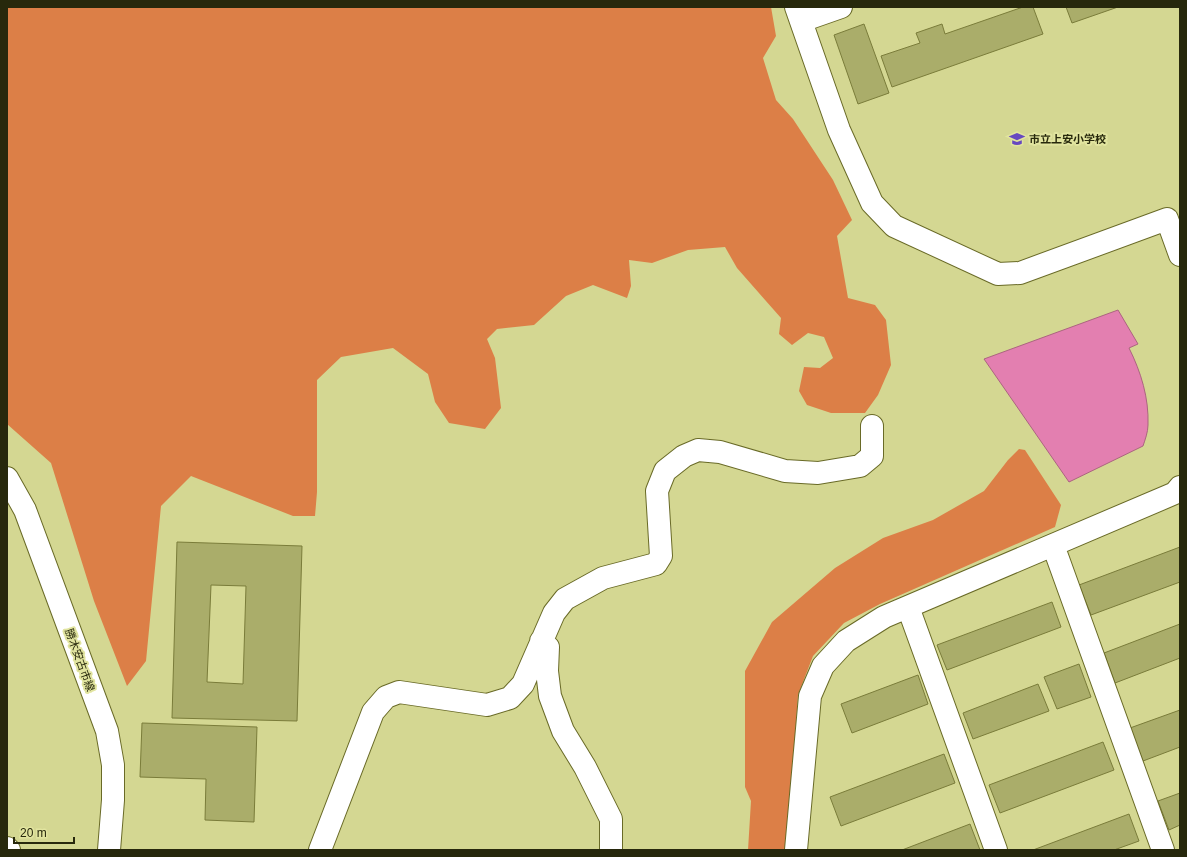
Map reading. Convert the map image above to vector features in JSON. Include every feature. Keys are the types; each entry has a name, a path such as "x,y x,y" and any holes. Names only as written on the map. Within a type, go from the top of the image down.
{"street":[{"path":"841,7 799,14 839,130 872,203 894,226 998,274 1020,273 1167,219 1180,255"},
{"path":"320,850 373,712 386,697 399,692 487,705 510,698 523,684 554,613 565,599 602,578 656,564 661,556 657,491 665,472 684,456 698,450 720,452 785,471 818,472 860,466 872,456 872,426"},
{"name":"勝木安古市線","path":"7,478 25,510 107,731 113,765 113,800 108,850"},
{"path":"796,850 810,696 823,666 846,641 884,617 1175,493 1180,487"},
{"path":"1053,545 1163,850"},
{"path":"908,607 996,850"},
{"path":"542,641 548,647 547,671 550,696 564,731 585,767 611,819 611,850"},
{"path":"1175,850 1180,848"}],"shaded area":[{"path":"7,7 771,7 776,36 763,58 776,100 793,119 833,180 852,220 837,236 848,298 875,305 886,320 891,365 878,395 865,413 831,413 807,405 799,391 804,367 820,368 833,358 824,337 808,333 792,345 779,334 781,318 737,268 725,247 688,250 652,263 629,260 631,286 627,298 593,285 566,296 534,325 497,329 487,339 495,358 501,408 485,429 449,423 435,402 428,374 393,348 341,357 317,380 317,492 315,516 293,516 191,476 161,506 146,661 127,686 94,601 51,463 7,424"},
{"path":"1118,310 1138,344 1129,348 1141,376 1146,395 1148,428 1146,436 1143,446 1069,482 984,359"},
{"path":"1019,449 1025,450 1061,505 1055,527 880,604 844,623 813,656 798,695 787,850 748,850 751,801 745,787 745,671 772,622 835,568 883,538 933,520 984,491 1008,460"}],"building":[{"path":"1023,7 1033,7 1043,34 892,87 881,56 920,43 916,33 942,24 945,34"},
{"path":"1066,7 1118,7 1072,23"},
{"path":"864,24 889,93 858,104 834,35"},
{"path":"177,542 302,546 297,721 172,718","holes":["211,585 246,586 243,684 207,682"]},
{"path":"1180,547 1180,582 1091,615 1079,585"},
{"path":"1052,602 1061,627 947,670 937,645"},
{"path":"1180,624 1180,658 1115,683 1104,653"},
{"path":"1079,664 1091,697 1057,709 1044,677"},
{"path":"918,675 928,704 852,733 841,704"},
{"path":"1038,684 1049,711 973,739 963,713"},
{"path":"1180,710 1180,747 1143,761 1130,728"},
{"path":"142,723 257,727 254,822 205,820 206,779 140,777"},
{"path":"1103,742 1114,770 1000,813 989,785"},
{"path":"944,754 955,783 841,826 830,797"},
{"path":"1180,793 1180,825 1169,830 1158,801"},
{"path":"1129,814 1139,841 1114,850 1033,850"},
{"path":"970,824 980,850 902,850"}],"place":[{"name":"市立上安小学校","path":"1017,139"}]}
